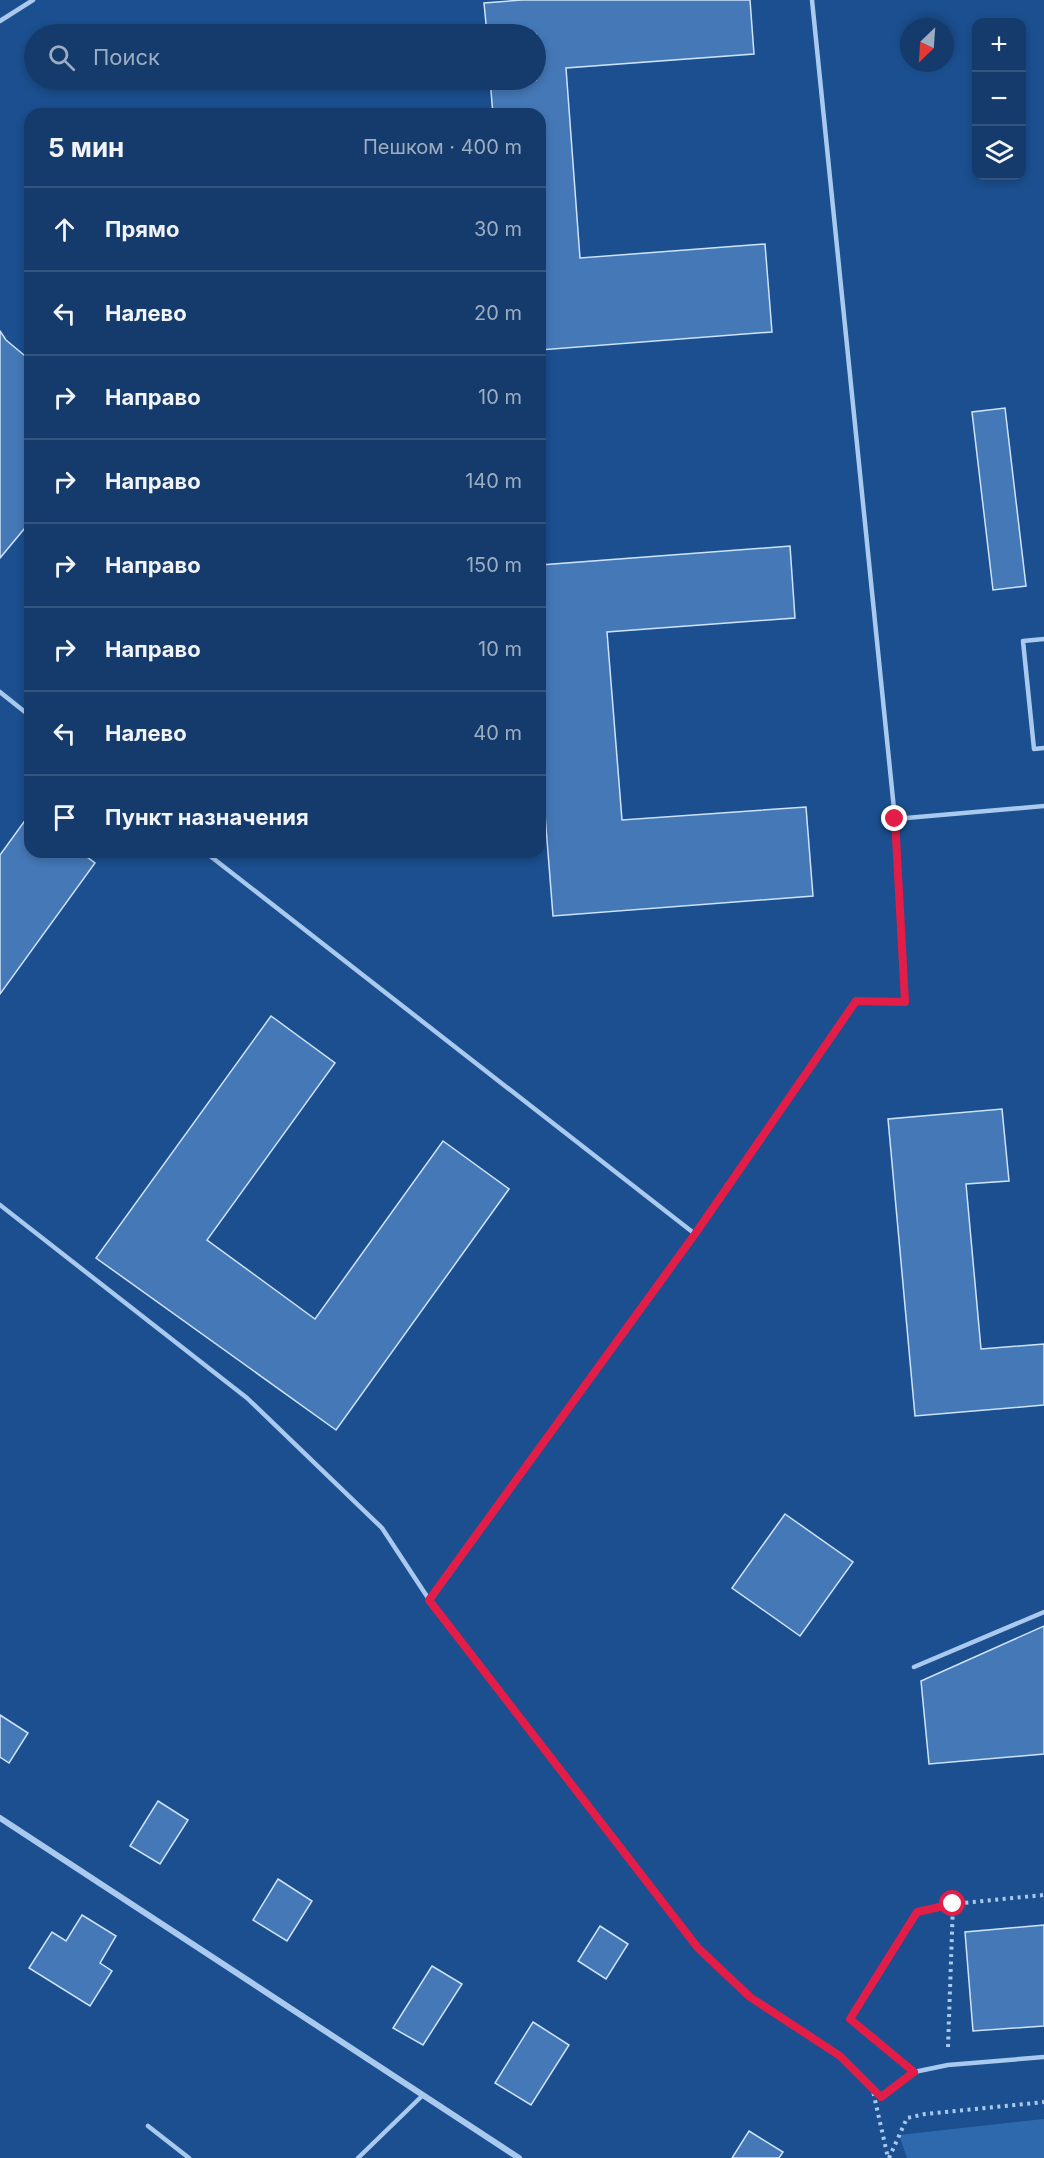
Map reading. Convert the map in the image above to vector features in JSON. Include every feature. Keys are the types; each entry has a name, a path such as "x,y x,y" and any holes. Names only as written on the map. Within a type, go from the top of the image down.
{"street":[{"path":"0,1818 519,2158"}],"lane":[{"path":"0,21 33,0"},
{"path":"429,1600 695,1234 856,1001 905,1002 895,819 812,0"},
{"path":"1044,639 1023,641 1034,749 1044,748"},
{"path":"0,692 24,711"},
{"path":"895,819 1044,806"},
{"path":"213,858 695,1234"},
{"path":"0,1205 247,1398 382,1528 429,1600 698,1948"},
{"path":"914,1667 1044,1612"},
{"path":"850,2019 914,2072 948,2065 1044,2057"},
{"path":"358,2158 423,2095"},
{"path":"148,2126 189,2158"}],"path":[{"path":"850,2019 917,1912 953,1904 1044,1895"},
{"path":"949,2032 953,1904"},
{"path":"698,1948 750,1997 840,2056 881,2097 914,2072"},
{"path":"873,2091 889,2158"},
{"path":"889,2158 907,2118 925,2114 1044,2102"}],"shaded area":[{"path":"1044,2119 1044,2158 907,2158 899,2135"}],"building":[{"path":"522,0 750,0 754,54 566,68 580,258 765,244 772,332 546,350 546,108 492,108 491,90 546,90 546,24 486,24 484,3"},
{"path":"0,331 6,340 24,355 24,529 0,558"},
{"path":"1005,408 1026,586 993,590 972,412"},
{"path":"790,546 795,618 607,632 622,820 806,807 813,896 553,916 546,827 546,565"},
{"path":"24,822 24,858 88,858 95,863 0,994 0,855"},
{"path":"271,1016 335,1063 207,1240 315,1319 443,1141 509,1189 336,1430 96,1258"},
{"path":"1002,1109 1009,1181 966,1184 981,1349 1044,1344 1044,1405 915,1416 888,1119"},
{"path":"785,1514 853,1562 800,1636 732,1588"},
{"path":"1044,1626 1044,1754 929,1764 921,1681"},
{"path":"0,1715 28,1733 9,1763 0,1757"},
{"path":"158,1801 188,1820 160,1864 130,1846"},
{"path":"278,1879 312,1901 287,1941 253,1920"},
{"path":"82,1915 116,1936 100,1963 112,1971 90,2006 29,1968 52,1932 66,1941"},
{"path":"1044,1925 1044,2026 973,2031 965,1932"},
{"path":"600,1926 628,1944 606,1979 578,1961"},
{"path":"432,1966 462,1984 423,2045 393,2028"},
{"path":"533,2022 569,2045 531,2105 495,2083"},
{"path":"749,2131 783,2152 779,2158 732,2158"}],"route":[{"path":"895,819 905,1002 856,1001 695,1234 429,1600 698,1948 750,1997 840,2056 881,2097 914,2072 850,2019 917,1912 953,1904"}]}
